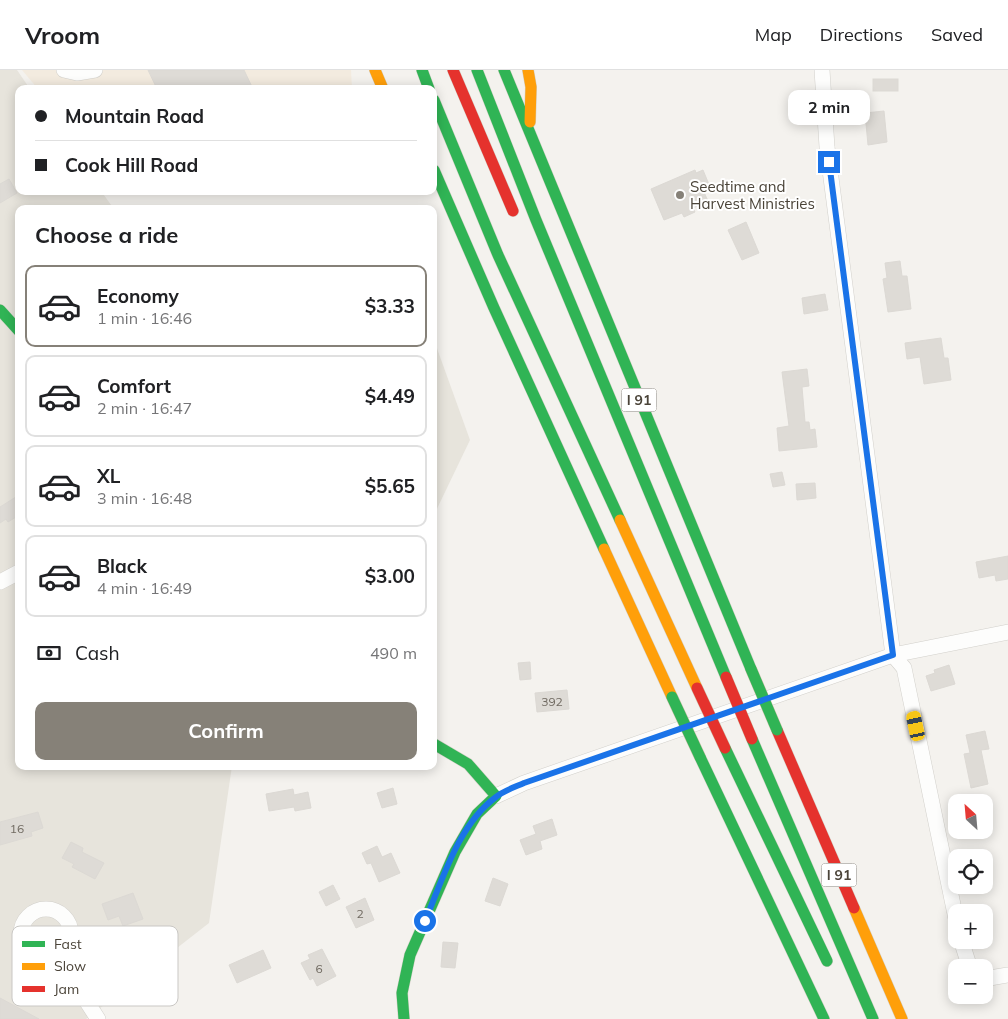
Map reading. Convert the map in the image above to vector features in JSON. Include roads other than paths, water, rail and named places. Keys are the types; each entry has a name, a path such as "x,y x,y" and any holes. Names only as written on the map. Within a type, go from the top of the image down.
{"main road":[{"path":"375,70 381,85"},
{"path":"422,70 428,85"},
{"path":"453,70 519,225"},
{"path":"476,70 522,187 726,678 873,1019"},
{"name":"I 91","path":"504,70 751,669 902,1019"},
{"path":"528,70 531,102 528,131"},
{"path":"439,98 558,372 585,444 725,748 833,972"},
{"path":"437,177 494,308 672,697 824,1019"},
{"path":"0,310 15,327"},
{"path":"566,323 640,468"},
{"path":"404,1019 402,993 410,956 455,852 477,814 496,796 468,764 437,746"}],"street":[{"path":"64,70 77,73 95,70"},
{"path":"822,70 827,147 893,655 904,668 953,904"},
{"path":"0,582 15,574"},
{"path":"496,796 524,783 893,655 1008,632"},
{"path":"993,978 1008,975"},
{"path":"90,1006 98,1019"}],"place":[{"name":"Seedtime and Harvest Ministries","path":"680,195"}]}
